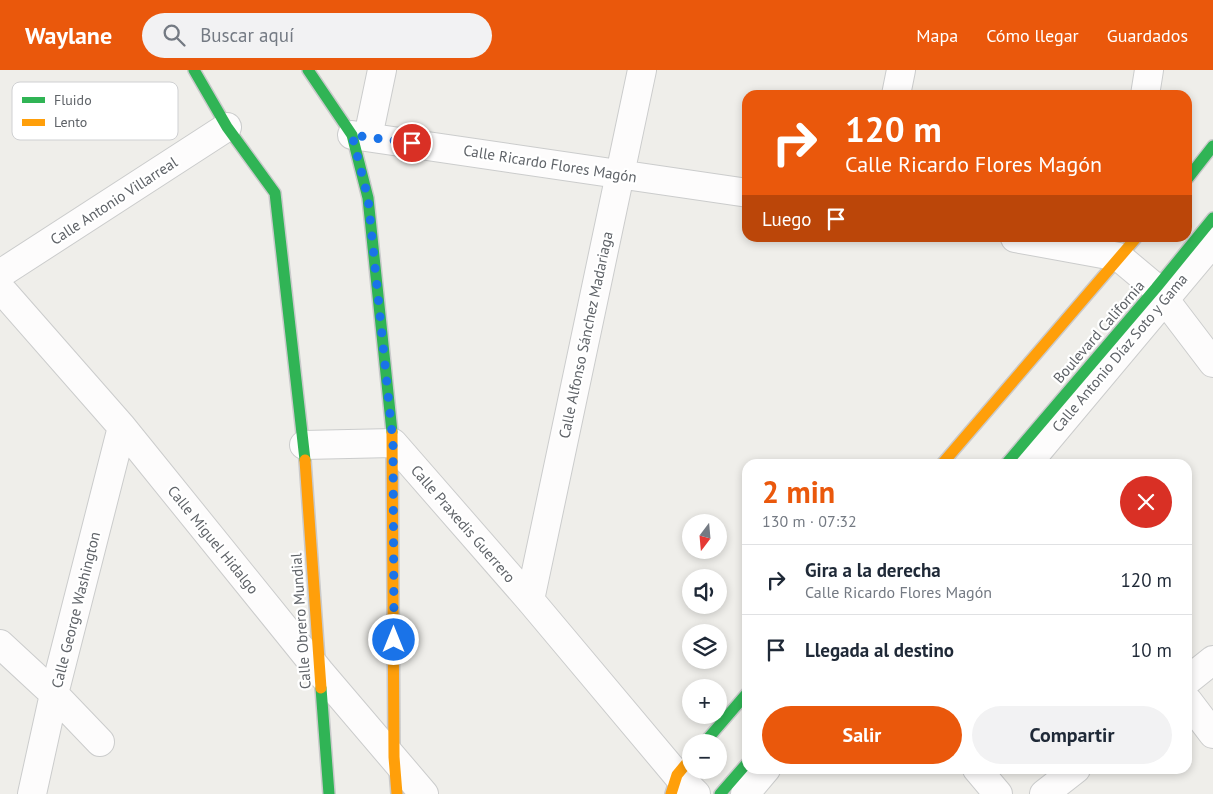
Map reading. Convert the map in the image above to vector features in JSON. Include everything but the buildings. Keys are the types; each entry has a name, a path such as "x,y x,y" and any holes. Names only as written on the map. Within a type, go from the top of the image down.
{"street":[{"path":"194,70 227,127 275,193 304,445 393,443"},
{"path":"308,70 360,136"},
{"path":"382,70 360,136 393,443 394,757 397,794"},
{"name":"Calle Alfonso Sánchez Madariaga","path":"530,600 642,70"},
{"path":"897,90 901,70"},
{"path":"1146,90 1149,70"},
{"name":"Calle Antonio Villarreal","path":"0,274 227,127"},
{"name":"Calle Ricardo Flores Magón","path":"360,136 742,192"},
{"path":"1192,173 1213,146"},
{"name":"Boulevard California","path":"1011,459 1160,294 1213,218"},
{"path":"1089,242 1126,244"},
{"name":"Calle Antonio Díaz Soto y Gama","path":"1031,459 1160,294 1213,242"},
{"path":"1126,244 1160,294 1213,363"},
{"path":"946,459 1126,244"},
{"name":"Calle Miguel Hidalgo","path":"0,288 122,427 320,672 424,794"},
{"name":"Calle George Washington","path":"32,794 54,694 122,427"},
{"name":"Calle Praxedis Guerrero","path":"393,443 696,794"},
{"name":"Calle Obrero Mundial","path":"304,445 329,794"},
{"path":"0,644 54,694 100,742"},
{"path":"1192,677 1213,660"},
{"path":"712,734 742,699"},
{"path":"1192,706 1213,734"},
{"path":"720,794 742,769"},
{"path":"745,794 762,774"},
{"path":"981,774 998,794"},
{"path":"1044,794 1070,774"}],"traffic: fast":[{"path":"194,70 227,127 275,193 305,460"},
{"path":"308,70 352,135 368,198 392,432"},
{"path":"1192,173 1213,146"},
{"path":"1010,459 1213,218"},
{"path":"321,688 329,794"},
{"path":"712,734 742,699"},
{"path":"720,794 742,769"}],"traffic: slow":[{"path":"946,459 1133,242"},
{"path":"392,432 394,757 397,794"},
{"path":"305,460 321,688"},
{"path":"671,794 677,775 682,769"}],"route":[{"path":"394,640 393,443 368,198 352,135 412,143"}]}
